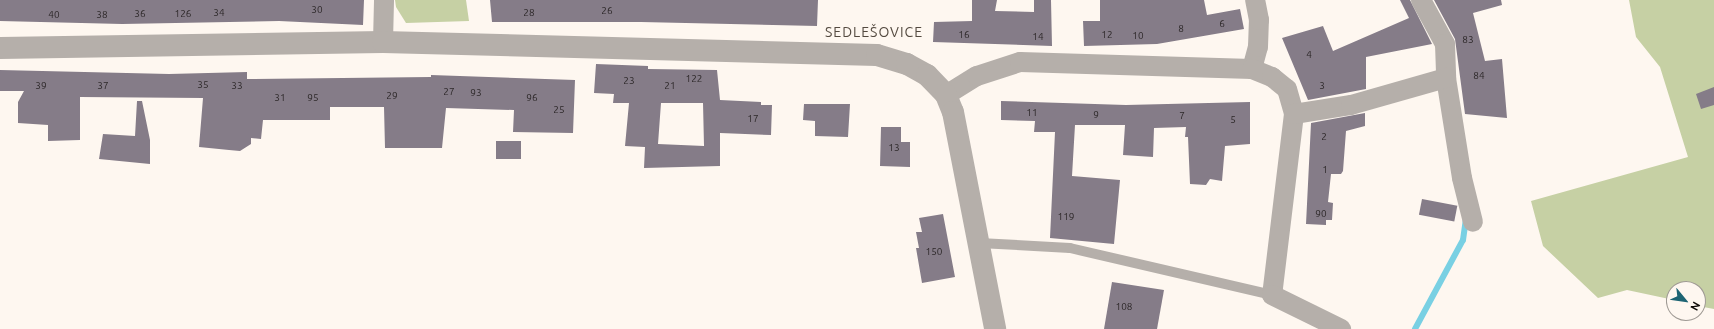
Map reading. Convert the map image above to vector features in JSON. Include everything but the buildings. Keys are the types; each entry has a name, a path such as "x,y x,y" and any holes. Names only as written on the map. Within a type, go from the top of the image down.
{"street":[{"path":"383,42 384,0"},
{"path":"1252,69 1258,47 1259,20 1255,0"},
{"path":"1421,0 1445,44 1446,78 1462,178 1473,222"},
{"path":"0,48 383,42 877,55 907,64 927,75 946,95 959,134 995,329"},
{"path":"946,95 977,76 1020,62 1252,69 1272,77 1287,89 1294,114 1272,295 1341,329"},
{"path":"1294,114 1351,105 1446,78"}],"lane":[{"path":"979,243 1070,248 1272,295"}],"green space":[{"path":"395,0 466,0 469,21 406,23 396,7"},
{"path":"1629,0 1714,0 1714,309 1706,308 1706,281 1666,281 1666,298 1627,290 1598,298 1543,246 1531,201 1688,157 1660,67 1636,37"}],"waterway":[{"path":"1415,329 1463,240 1466,219"}],"district":[{"name":"SEDLEŠOVICE","path":"874,32"}]}
